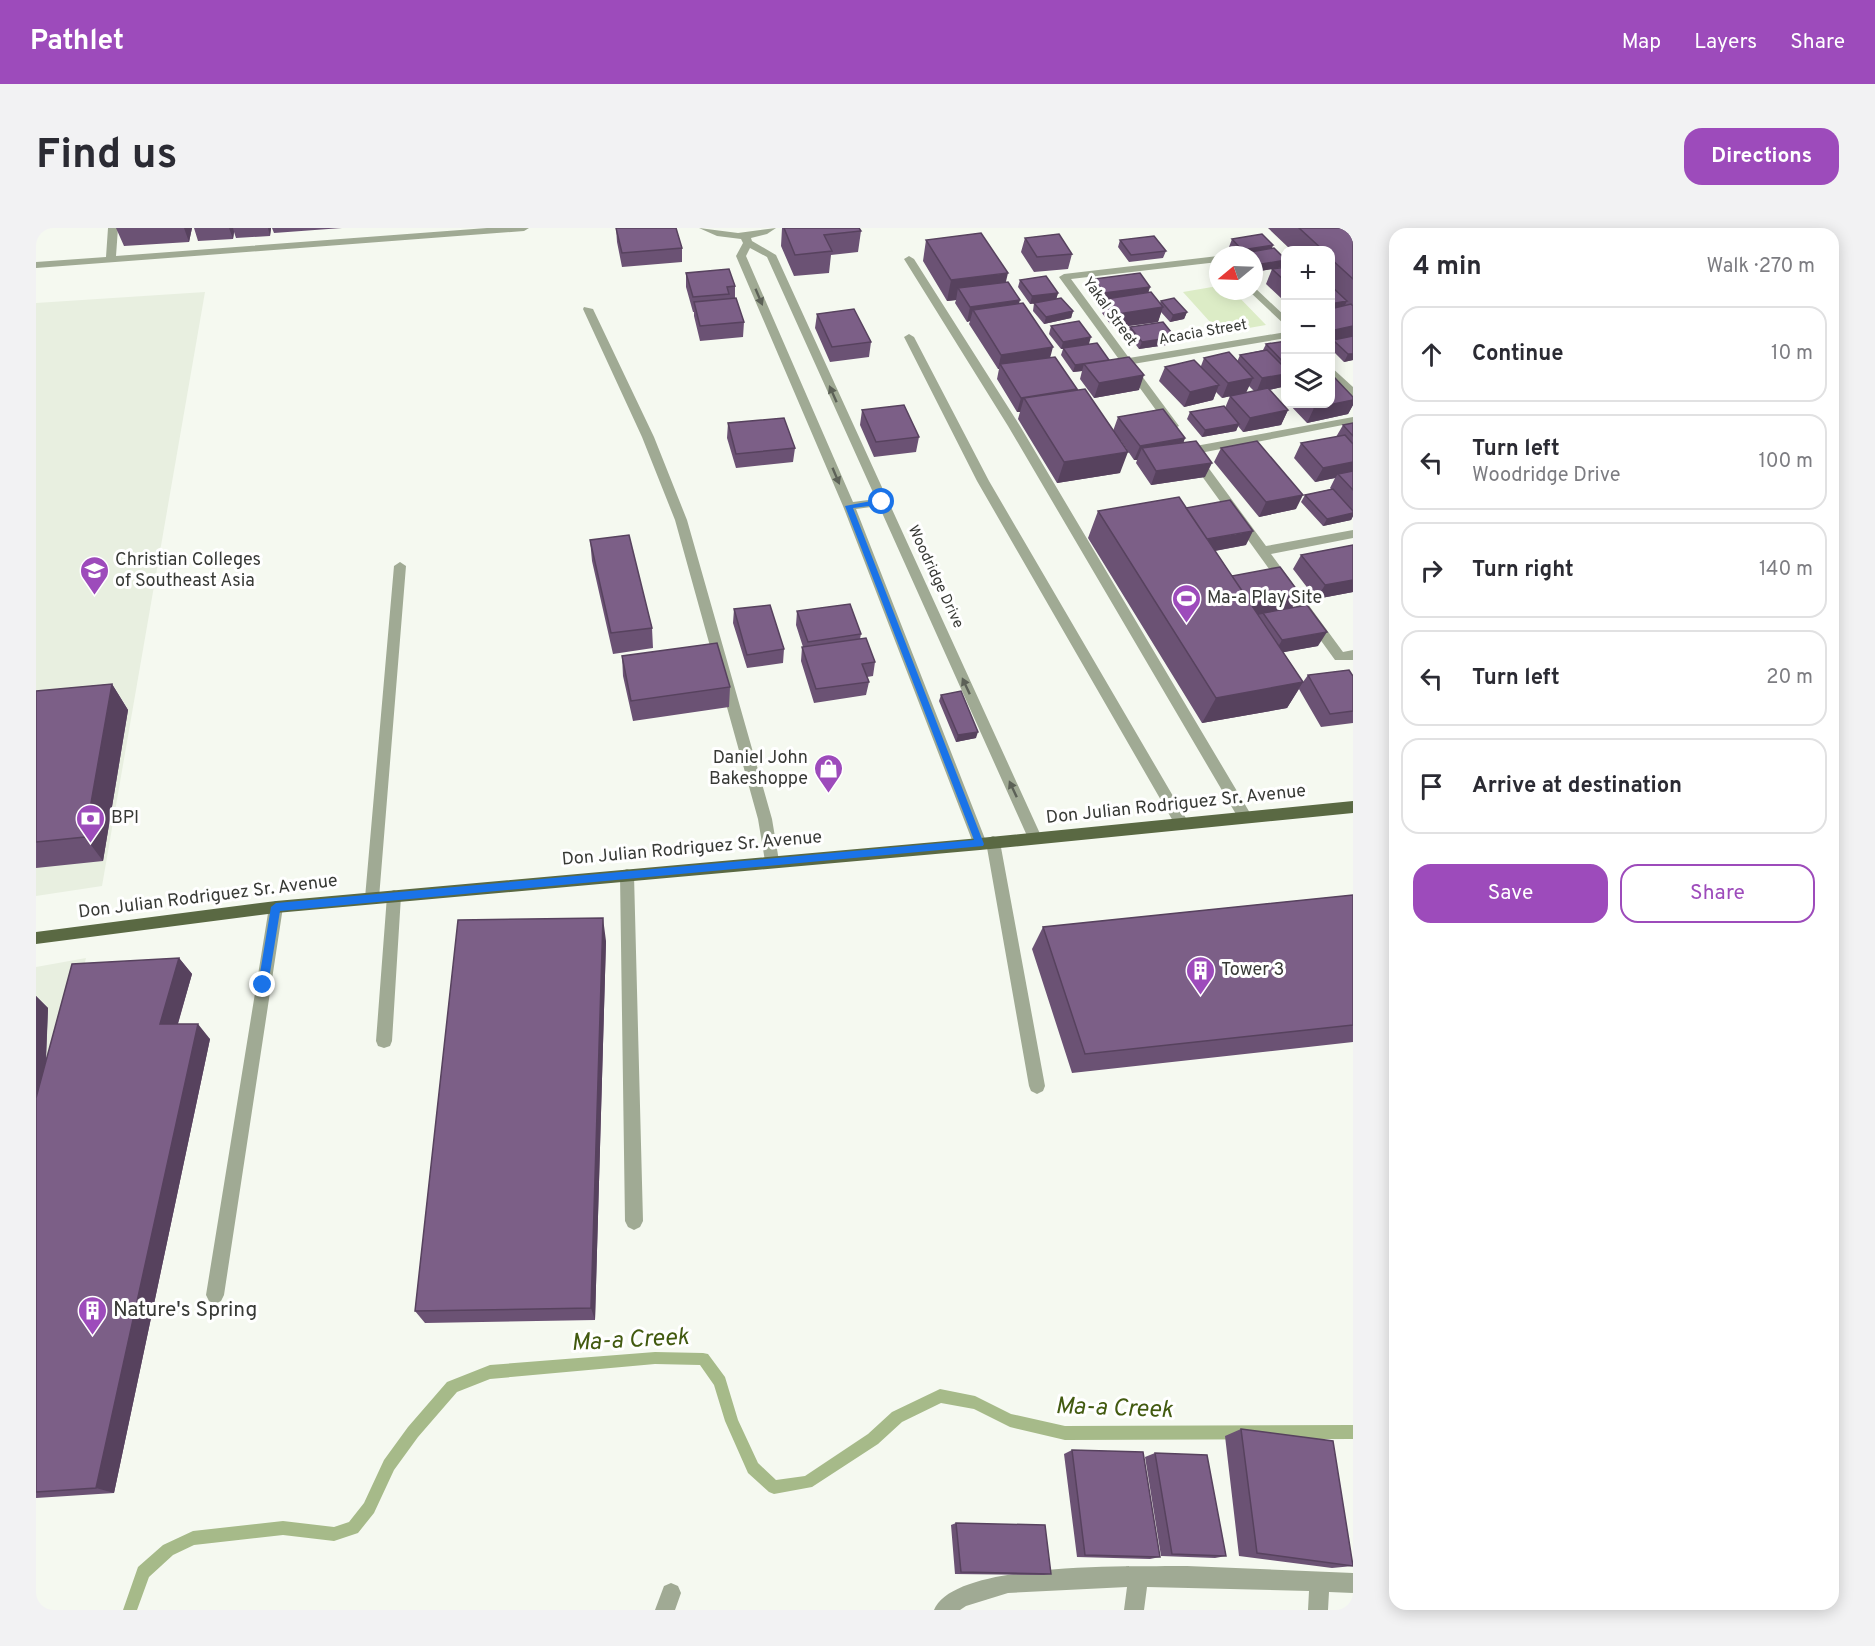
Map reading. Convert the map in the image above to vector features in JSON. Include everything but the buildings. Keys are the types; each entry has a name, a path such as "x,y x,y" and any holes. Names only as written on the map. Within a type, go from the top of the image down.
{"main road":[{"name":"Don Julian Rodriguez Sr. Avenue","path":"36,938 276,907 986,843 1353,807"}],"street":[{"path":"111,260 113,228"},
{"path":"36,265 524,228"},
{"path":"704,228 746,240 771,228"},
{"path":"746,240 741,256 849,506 986,843 1037,1086"},
{"name":"Woodridge Drive","path":"746,240 771,255 1035,838"},
{"path":"909,259 1014,426 1245,818"},
{"name":"Yakal Street","path":"1209,261 1064,277 1263,551 1346,656"},
{"path":"1263,299 1281,318"},
{"path":"588,309 648,438 681,520 765,819 772,861"},
{"name":"Acacia Street","path":"1126,362 1281,336"},
{"path":"909,337 983,481 1182,824"},
{"path":"1335,374 1353,393"},
{"path":"1184,442 1353,420"},
{"path":"849,506 882,502"},
{"path":"1263,551 1353,534"},
{"path":"372,898 400,566"},
{"path":"627,874 634,1221"},
{"path":"384,1041 394,896"},
{"path":"215,1295 276,907"},
{"path":"944,1610 960,1598 1008,1583 1187,1576 1353,1583"},
{"path":"1134,1610 1138,1577"},
{"path":"1318,1610 1320,1582"}],"shaded area":[{"name":"Christian Colleges of Southeast Asia","path":"205,292 102,886 36,896 36,303"},
{"path":"86,958 36,1158 36,967"}],"green space":[{"path":"1209,288 1209,300 1242,300 1266,325 1220,333 1183,292"}],"waterway":[{"name":"Ma-a Creek","path":"130,1610 143,1572 168,1550 193,1538 283,1528 334,1534 353,1528 369,1508 389,1465 413,1432 452,1387 490,1372 655,1358 703,1359 720,1382 732,1421 753,1468 774,1487 807,1482 873,1439 897,1417 940,1396 975,1403 1010,1420 1065,1433 1353,1432"}],"place":[{"name":"Christian Colleges of Southeast Asia","path":"94,596"},
{"name":"Ma-a Play Site","path":"1186,624"},
{"name":"Daniel John Bakeshoppe","path":"829,794"},
{"name":"BPI","path":"90,844"},
{"name":"Tower 3","path":"1200,996"},
{"name":"Nature's Spring","path":"92,1336"}],"route":[{"path":"263,985 276,907 915,848 980,844 849,506 882,502"}]}
